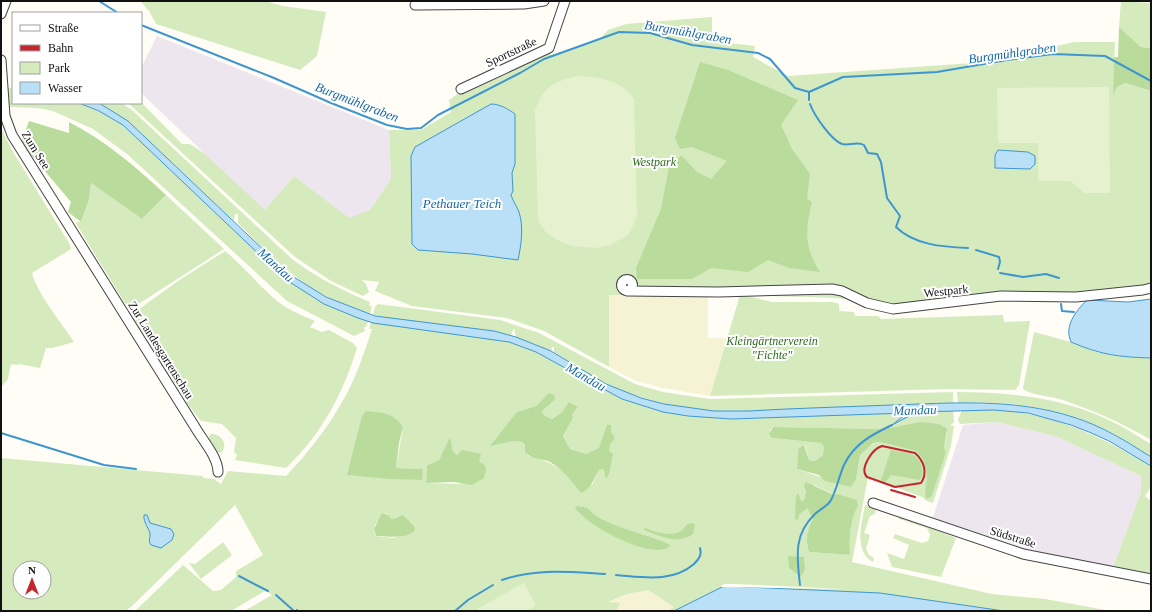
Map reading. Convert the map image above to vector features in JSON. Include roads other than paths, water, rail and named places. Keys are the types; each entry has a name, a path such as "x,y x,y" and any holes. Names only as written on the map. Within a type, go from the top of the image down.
{"street":[{"path":"1,14 6,1"},
{"path":"415,5 524,4 544,1"},
{"name":"Sportstraße","path":"461,90 549,48 565,1"},
{"name":"Zum See","path":"1,60 3,103 5,116 12,135 79,243"},
{"name":"Zur Landesgartenschau","path":"79,243 213,456 218,466 218,472"},
{"name":"Westpark","path":"627,291 719,292 832,289 842,291 867,303 893,309 1001,296 1076,297 1151,288"},
{"name":"Südstraße","path":"873,503 1023,554 1151,579"}],"water":[{"name":"Mandau","path":"82,104 101,104 128,121 289,274 326,297 375,316 494,331 516,337 551,351 606,384 641,398 664,404 714,411 749,411 938,403 983,403 1006,404 1051,411 1084,421 1114,434 1151,457 1151,466 1109,441 1089,432 1071,425 1028,413 994,410 917,412 892,425 907,413 731,419 688,416 663,412 622,399 536,352 509,342 373,323 358,318 324,304 285,279 123,125 99,111"},
{"name":"Pethauer Teich","path":"491,104 501,106 515,114 515,164 512,173 513,191 511,195 521,218 522,230 518,260 472,254 418,250 412,244 411,156 415,147"},
{"path":"998,150 1028,152 1035,156 1035,164 1030,169 995,168 995,155"},
{"path":"1151,299 1151,358 1101,353 1071,342 1069,336 1070,325 1078,309 1087,300 1128,302"},
{"path":"144,515 147,515 150,523 171,529 174,534 172,540 161,548 151,545 149,541 150,533"},
{"path":"724,586 880,593 1004,611 674,611"}],"waterway":[{"name":"Burgmühlgraben","path":"99,1 116,12"},
{"name":"Burgmühlgraben","path":"142,25 387,125 407,129 421,128 438,115 544,59 619,32 650,33 692,45 758,53 770,59 795,88 809,92 843,77 937,72 1053,54 1105,56 1151,81"},
{"path":"809,92 809,100"},
{"path":"810,104 823,127 838,142 842,144 861,144 864,145 868,153 877,154 881,162 887,198 900,216 896,227 911,238 929,244 968,248"},
{"path":"976,250 999,257 1000,262 998,269"},
{"path":"1000,273 1023,277 1046,274 1059,278"},
{"path":"1061,304 1062,311 1074,312"},
{"name":"Mandau","path":"800,585 798,547 803,530 815,514 831,500 844,465 853,451 864,441 892,425"},
{"path":"1,433 104,465 136,469"},
{"path":"616,575 657,577 676,574 685,570 699,559 700,548"},
{"path":"502,580 515,576 540,572 605,574"},
{"path":"239,576 268,591"},
{"path":"455,611 468,600 493,585"},
{"path":"276,595 294,611"}],"railway":[{"path":"882,446 915,453 923,463 925,471 921,483 895,487 867,477 865,473 866,464 874,451 882,446"},
{"path":"891,490 915,497"}],"park label":[{"name":"Kleingärtnerverein \"Fichte\"","path":"772,348"}]}
